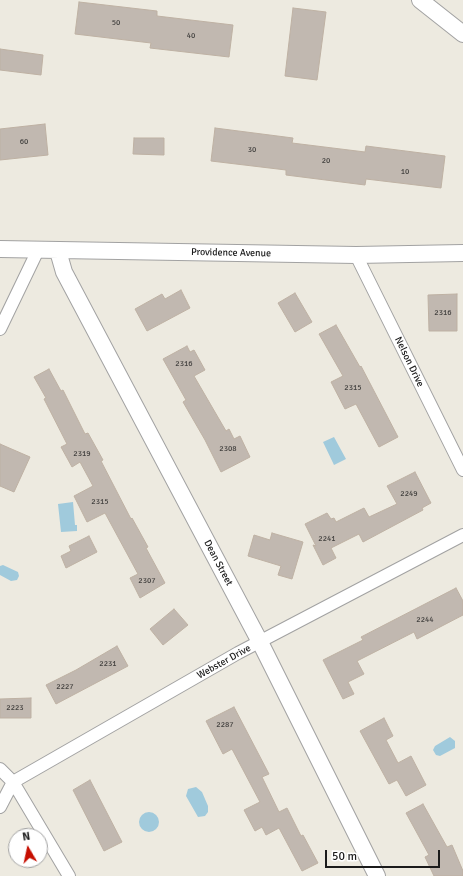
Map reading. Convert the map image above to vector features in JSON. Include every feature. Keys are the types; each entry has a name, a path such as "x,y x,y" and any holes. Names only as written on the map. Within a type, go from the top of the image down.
{"street":[{"path":"420,0 427,4 463,34"},
{"name":"Providence Avenue","path":"0,249 356,255 463,253"},
{"path":"0,329 38,250"},
{"name":"Dean Street","path":"58,251 64,272 260,642 377,876"},
{"name":"Nelson Drive","path":"356,255 463,470"},
{"name":"Webster Drive","path":"13,782 260,642 463,534"},
{"path":"0,769 13,782 69,876"},
{"path":"0,807 13,782"}],"water":[{"path":"334,437 346,459 334,465 323,442"},
{"path":"73,502 77,531 61,532 58,504"},
{"path":"3,565 18,572 19,576 17,580 11,581 0,575 0,566"},
{"path":"450,737 455,741 455,748 440,756 436,755 433,750 435,746"},
{"path":"196,787 202,792 208,806 208,812 205,816 198,817 186,796 188,789"},
{"path":"149,812 156,815 159,822 156,829 149,832 142,829 139,822 142,815"}],"building":[{"path":"79,2 157,11 157,16 233,25 229,57 150,48 151,43 75,34"},
{"path":"293,8 326,12 317,80 285,76"},
{"path":"0,49 43,55 41,75 0,70"},
{"path":"45,124 48,155 0,160 0,129"},
{"path":"215,128 293,138 292,143 365,152 366,146 445,156 441,188 366,179 365,185 286,175 286,170 211,161"},
{"path":"134,138 164,138 164,155 133,154"},
{"path":"181,290 190,308 147,331 135,309 162,294 165,299"},
{"path":"295,293 312,322 295,332 278,303"},
{"path":"457,294 457,331 429,331 428,295"},
{"path":"336,325 360,367 361,366 398,437 379,447 356,404 345,409 331,382 343,376 319,334"},
{"path":"187,346 190,352 194,350 205,370 194,376 226,431 229,429 234,439 240,436 250,457 221,472 205,440 183,402 186,400 163,359"},
{"path":"49,369 61,391 63,390 85,434 88,433 103,460 101,461 131,519 132,518 148,547 146,548 165,583 140,598 130,578 138,574 105,513 87,522 74,496 93,486 80,462 72,467 61,447 67,444 44,399 46,398 34,377"},
{"path":"0,444 30,457 14,492 0,486"},
{"path":"415,472 431,503 422,508 423,510 363,542 359,534 331,548 336,558 323,565 313,545 316,546 305,524 327,513 331,519 334,518 336,522 364,508 369,517 397,504 387,486"},
{"path":"272,533 303,542 292,579 278,575 281,566 248,556 254,535 270,540"},
{"path":"89,536 97,552 66,568 61,556 71,551 69,546"},
{"path":"456,588 463,601 463,615 417,639 414,632 357,661 364,674 348,682 354,694 343,699 323,660 363,640 361,637"},
{"path":"174,609 188,625 163,645 150,629"},
{"path":"117,646 128,666 56,704 46,685 76,670"},
{"path":"31,698 31,718 0,718 0,699"},
{"path":"234,707 269,774 262,777 279,812 287,808 301,836 303,835 318,863 302,871 279,828 266,835 262,827 255,831 244,810 260,802 232,749 223,754 206,721"},
{"path":"384,718 393,736 386,740 398,763 411,756 426,785 406,796 397,780 389,784 360,731"},
{"path":"90,780 122,842 104,851 73,790"},
{"path":"423,804 447,847 452,845 463,871 463,876 434,876 425,857 429,855 406,813"}]}
